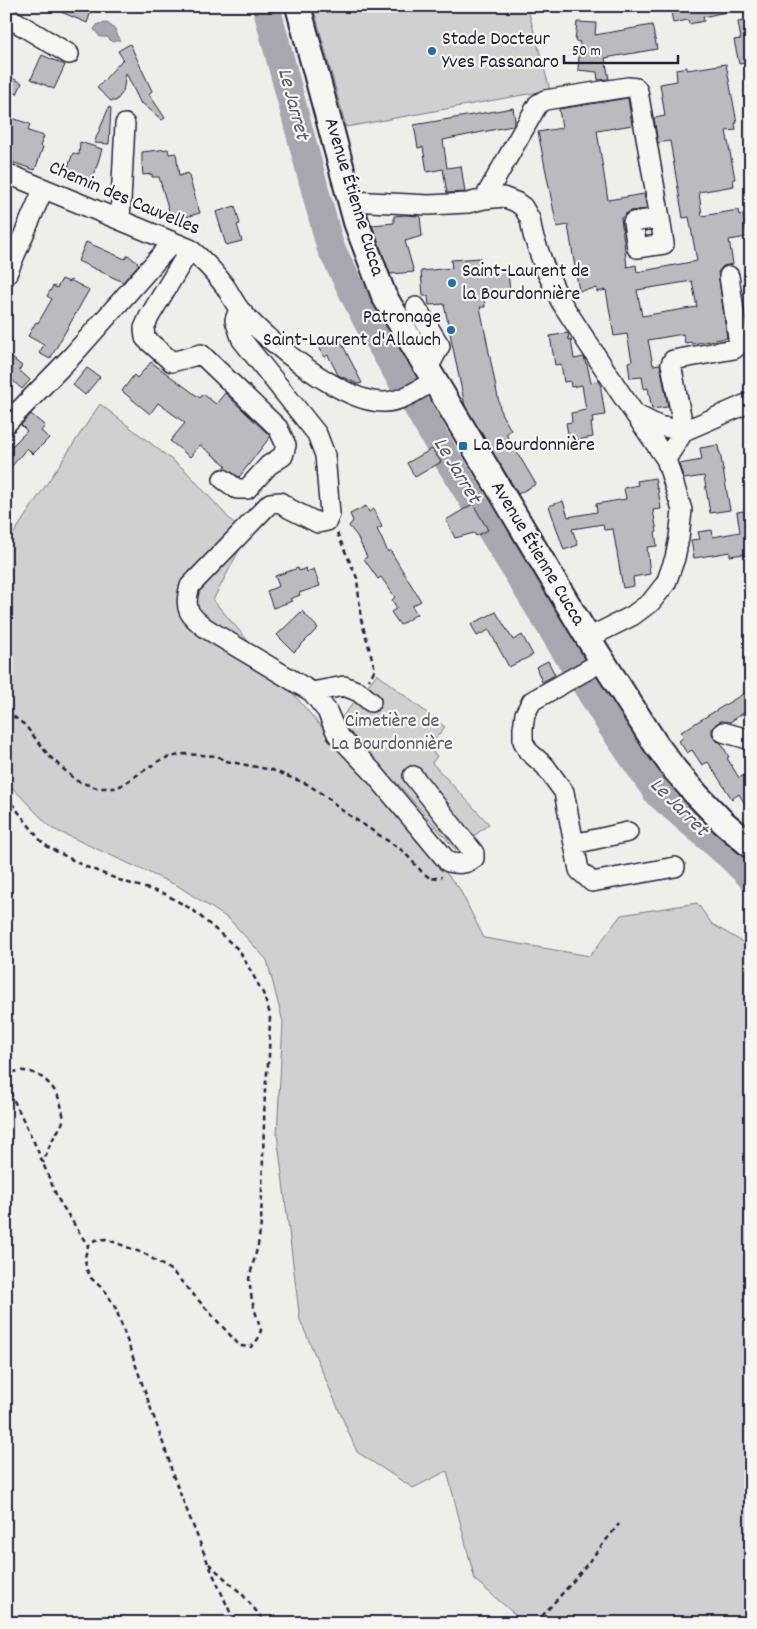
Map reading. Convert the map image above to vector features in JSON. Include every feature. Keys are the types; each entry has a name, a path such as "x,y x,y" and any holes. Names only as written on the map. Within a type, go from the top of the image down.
{"main road":[{"name":"Avenue Étienne Cucca","path":"298,6 356,222 384,296 427,380 588,638 596,666 675,770 723,822 751,846"}],"street":[{"path":"6,16 69,54"},
{"path":"484,199 538,104 545,100 628,87 636,88 638,91 660,218"},
{"path":"120,220 125,124"},
{"name":"Chemin des Cauvelles","path":"6,173 190,249 203,260 224,285 239,309 267,338 328,382 356,397 385,402 403,399 427,380"},
{"path":"6,276 44,190"},
{"path":"351,202 429,205 468,203 503,197 523,207 530,219 533,235 544,266 561,302 666,458 682,510 675,558 666,583 651,602 632,616 588,638"},
{"path":"6,424 73,355 173,242"},
{"path":"190,249 149,317 144,328 145,338 172,362 201,354 278,428 286,445 283,456 270,465 247,489 237,489 223,479"},
{"path":"684,431 671,364 673,360 734,349 739,345 729,276"},
{"path":"416,307 440,346 427,380"},
{"path":"239,309 236,320 242,340 317,434 325,455 330,514 327,521 318,523 280,502 270,502 190,586 187,607 192,618 312,692 327,711 337,734 372,772 448,862 456,864 468,863 474,858 474,853 413,776"},
{"path":"666,458 684,431 751,402"},
{"path":"636,414 659,426 684,431"},
{"path":"596,666 532,702 525,714 523,741 528,751 545,766 564,792 579,870 592,882 675,867"},
{"path":"312,692 344,686 359,692 371,702"},
{"path":"723,732 751,740"},
{"path":"574,844 628,832"}],"path":[{"path":"327,521 335,528 357,578 360,619 375,670 372,676"},
{"path":"6,711 25,725 50,756 70,775 78,781 96,788 117,788 162,759 184,754 217,756 226,761 272,770 307,784 331,800 340,809 403,851 430,879 441,878 456,864"},
{"path":"6,796 41,841 48,847 84,866 165,894 193,910 213,926 239,950 263,994 270,1014 269,1056 265,1090 261,1224 250,1279 252,1302 261,1330 258,1339 251,1347 240,1346 172,1271 145,1254 106,1239 95,1240 88,1246 85,1257 86,1268 92,1278 106,1292 116,1309 172,1473 208,1563 235,1623"},
{"path":"6,1078 7,1074 15,1070 40,1076 51,1085 61,1099 64,1120 52,1141 43,1164"},
{"path":"6,1084 58,1199 88,1246"},
{"path":"536,1623 575,1579 619,1524"},
{"path":"208,1563 243,1596 266,1623"}],"green space":[{"name":"Stade Docteur Yves Fassanaro","path":"313,6 527,6 550,90 346,127"},
{"path":"100,404 185,470 246,537 213,600 459,888 484,938 590,956 621,915 697,903 712,924 746,944 751,944 751,1623 525,1623 475,1580 447,1471 413,1488 357,1452 300,1320 277,1134 283,1022 267,960 229,919 178,886 51,828 6,781 6,545"},
{"name":"Cimetière de La Bourdonnière","path":"377,674 445,727 428,747 437,756 432,763 489,824 456,850 398,784 391,779 338,722"}],"shaded area":[{"path":"107,23 115,29 120,40 112,42 107,37 100,37 94,29 98,24"}],"building":[{"path":"47,6 93,6 87,23"},
{"path":"670,6 725,6 726,12 703,17 704,21 689,24 688,20 673,23"},
{"path":"751,20 751,62 739,64 734,40 741,39 738,22"},
{"path":"577,22 596,23 595,35 652,25 657,49 605,58 609,79 598,80 597,72 578,70 580,42 575,41"},
{"path":"130,44 152,91 149,94 165,118 162,120 141,104 126,73 123,92 116,101 111,101 97,88 123,59 118,51"},
{"path":"42,55 65,65 54,89 31,79"},
{"path":"726,64 737,123 735,123 736,130 726,131 735,179 733,179 734,186 699,192 702,216 738,210 739,215 743,214 747,237 729,240 733,264 723,266 718,272 727,338 692,344 691,342 685,343 683,334 648,340 653,365 660,364 668,407 652,409 648,388 644,389 642,377 630,378 628,362 632,361 627,334 614,336 606,290 597,292 597,288 579,291 568,225 557,227 538,132 562,128 559,109 628,98 632,125 597,131 608,200 644,194 647,209 631,211 621,218 627,267 636,265 637,272 697,261 689,217 683,218 670,141 658,143 654,118 665,116 660,84 677,81 676,69 687,67 687,70","holes":["692,281 697,307 642,316 637,290"]},
{"path":"6,75 22,83 17,94 6,89"},
{"path":"109,107 111,108 109,144 94,143"},
{"path":"513,108 515,121 512,126 443,140 447,168 461,166 465,192 447,193 443,169 427,172 423,147 418,148 414,125"},
{"path":"6,116 30,124 28,131 44,136 40,146 43,147 35,170 6,160"},
{"path":"80,142 102,149 91,185 70,178 71,175 66,173 73,153 79,155"},
{"path":"168,149 169,154 176,153 179,176 188,173 200,213 172,221 159,177 152,177 152,174 143,175 142,164 142,152"},
{"path":"235,206 240,224 237,225 242,241 226,245 216,212"},
{"path":"394,216 420,216 422,236 405,241 414,272 390,274 372,225 394,223"},
{"path":"86,242 125,259 128,255 139,264 123,282 78,261"},
{"path":"481,258 482,272 508,270 510,293 484,295 485,307 480,307 501,413 511,430 506,434 536,484 518,494 465,406 444,304 429,305 428,296 423,296 421,271 452,268 451,260"},
{"path":"62,279 69,282 70,280 89,290 50,359 39,353 44,345 28,336 52,299 47,296 53,286 57,288"},
{"path":"568,333 569,340 571,339 574,359 584,357 591,383 599,381 600,383 605,415 592,417 593,437 572,441 572,439 569,439 566,423 572,422 571,413 586,410 582,385 571,387 570,381 564,382 561,364 555,365 550,336"},
{"path":"337,334 362,383 358,384 338,375 328,355 324,357 318,344"},
{"path":"6,353 22,366 19,370 30,380 22,389 11,379 6,385"},
{"path":"151,362 200,398 203,394 216,404 225,393 269,435 270,437 239,477 224,468 226,465 200,445 190,457 170,441 185,423 158,403 150,414 122,391 134,375 137,378"},
{"path":"87,368 100,377 85,395 73,385"},
{"path":"31,414 45,426 41,431 49,438 33,454 27,448 6,473 6,452 27,431 21,425"},
{"path":"718,445 730,510 710,513 704,476 684,479 679,464 702,460 700,448"},
{"path":"432,449 441,462 415,477 407,463"},
{"path":"655,478 661,509 653,510 657,532 655,533 657,546 647,547 650,574 633,577 634,586 623,588 613,529 604,530 603,524 572,529 578,545 564,550 549,506 563,501 568,517 597,512 596,504 626,499 624,488 638,485 637,481"},
{"path":"473,504 488,530 476,536 474,533 455,538 446,520"},
{"path":"366,506 369,512 374,509 382,527 377,529 388,552 390,550 421,601 412,606 417,614 400,625 391,612 397,608 392,600 395,597 381,577 378,579 364,559 367,557 357,536 349,526 353,521 350,514"},
{"path":"751,510 751,556 744,557 744,554 730,556 730,552 694,558 691,540 700,539 698,532 712,530 713,537 740,532 737,512"},
{"path":"298,568 299,571 306,568 307,572 314,569 320,586 299,593 300,595 290,599 292,601 273,608 267,591 279,586 275,576"},
{"path":"302,611 318,628 294,652 277,635"},
{"path":"496,612 513,640 522,635 533,655 509,667 489,630 477,636 471,624"},
{"path":"548,661 555,675 542,682 536,667"},
{"path":"751,689 751,708 730,722 721,721 716,724 712,728 712,734 715,740 721,743 729,757 727,758 739,778 751,771 751,814 739,794 732,799 708,762 702,765 692,750 687,753 679,741 684,737 681,732"}],"waterway":[{"name":"Le Jarret","path":"266,6 330,246 367,321 445,455 610,724 658,794 732,858 751,877"}],"place":[{"name":"Stade Docteur Yves Fassanaro","path":"432,51"},
{"name":"Saint-Laurent de la Bourdonnière","path":"452,283"},
{"name":"Patronage Saint-Laurent d'Allauch","path":"451,330"},
{"name":"La Bourdonnière","path":"463,446"}]}
